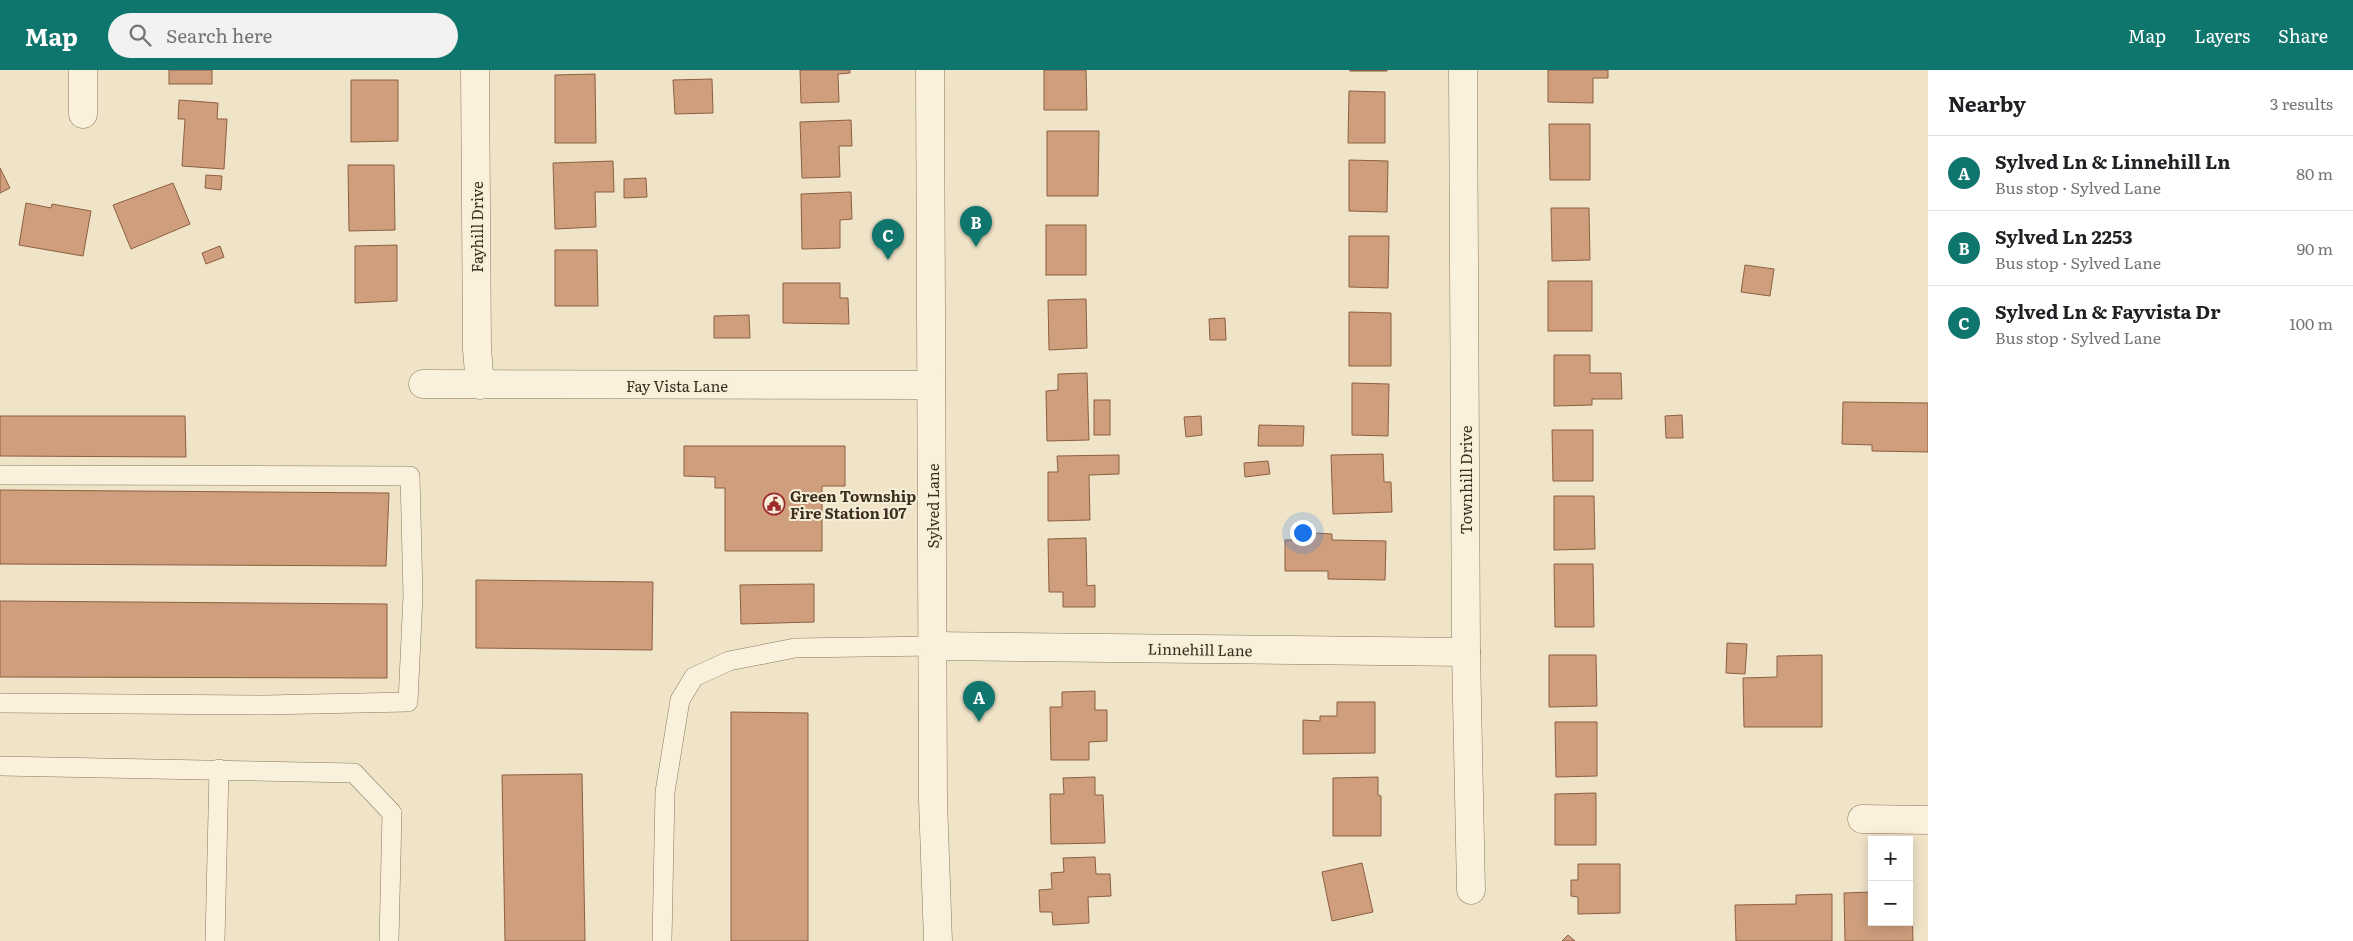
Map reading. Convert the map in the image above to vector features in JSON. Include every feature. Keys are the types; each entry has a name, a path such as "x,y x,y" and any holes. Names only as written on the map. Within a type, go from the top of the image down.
{"street":[{"path":"83,70 83,114"},
{"name":"Fayhill Drive","path":"475,70 477,349 480,385"},
{"name":"Sylved Lane","path":"930,70 934,646 933,800 938,941"},
{"name":"Townhill Drive","path":"1463,70 1466,652 1471,890"},
{"name":"Fay Vista Lane","path":"422,384 931,385"},
{"name":"Linnehill Lane","path":"934,646 1466,652"},
{"path":"1862,819 1928,820"}],"lane":[{"path":"0,475 410,476 413,595 408,702 265,705 0,703"},
{"path":"662,941 665,792 680,700 694,676 729,661 795,648 934,646"},
{"path":"0,766 354,772 392,813 389,941"},
{"path":"215,941 218,769"}],"building":[{"path":"169,70 212,70 212,84 169,84"},
{"path":"800,70 850,70 850,73 838,74 839,102 801,103"},
{"path":"1044,70 1086,70 1087,110 1044,110"},
{"path":"1387,70 1387,71 1350,71"},
{"path":"1548,70 1608,70 1608,78 1593,78 1593,103 1548,102"},
{"path":"595,74 596,143 555,143 555,75"},
{"path":"712,79 713,113 675,114 673,80"},
{"path":"351,80 398,80 398,141 351,142"},
{"path":"1349,91 1385,92 1385,143 1348,143"},
{"path":"179,100 218,103 217,119 227,119 224,169 182,166 185,119 178,119"},
{"path":"851,120 852,146 839,146 840,177 802,178 800,122"},
{"path":"1549,124 1590,124 1590,180 1550,180"},
{"path":"1047,131 1099,131 1098,196 1047,196"},
{"path":"1349,160 1388,161 1387,212 1349,211"},
{"path":"613,161 614,192 595,192 596,227 555,229 553,163"},
{"path":"348,165 394,165 395,230 349,231"},
{"path":"0,168 10,188 0,193"},
{"path":"206,175 222,176 221,190 205,188"},
{"path":"646,178 647,197 624,198 624,179"},
{"path":"173,183 190,224 131,249 113,205"},
{"path":"851,192 852,219 840,220 840,248 802,249 801,194"},
{"path":"26,203 51,208 52,204 91,211 83,256 19,245"},
{"path":"1551,208 1589,208 1590,260 1552,261"},
{"path":"1046,225 1086,225 1086,275 1046,275"},
{"path":"1349,236 1389,236 1388,288 1349,287"},
{"path":"397,245 397,301 355,303 355,246"},
{"path":"220,246 224,257 206,264 202,253"},
{"path":"555,250 597,250 598,306 555,306"},
{"path":"1745,265 1774,269 1770,296 1741,292"},
{"path":"1548,281 1592,281 1592,331 1548,331"},
{"path":"783,283 840,283 840,298 848,298 849,324 783,323"},
{"path":"1086,299 1087,348 1049,350 1048,300"},
{"path":"1349,312 1391,313 1391,366 1349,366"},
{"path":"749,315 750,338 714,338 714,316"},
{"path":"1225,318 1226,340 1210,340 1209,319"},
{"path":"1554,355 1590,355 1590,373 1621,373 1622,399 1592,399 1592,405 1554,406"},
{"path":"1087,373 1089,440 1047,441 1046,391 1058,390 1058,374"},
{"path":"1352,383 1389,384 1388,436 1352,435"},
{"path":"1094,400 1110,400 1110,435 1094,435"},
{"path":"1843,402 1928,403 1928,452 1872,451 1872,445 1842,444"},
{"path":"1682,415 1683,438 1666,438 1665,416"},
{"path":"0,416 185,416 186,457 0,456"},
{"path":"1201,416 1202,435 1186,437 1184,417"},
{"path":"1259,425 1304,426 1303,446 1258,446"},
{"path":"1552,430 1593,430 1593,481 1553,481"},
{"name":"Green Township Fire Station 107","path":"684,446 845,446 845,486 822,486 822,551 725,551 725,488 715,488 715,477 684,476"},
{"path":"1383,454 1384,482 1391,482 1392,512 1333,514 1331,455"},
{"path":"1119,455 1119,474 1089,475 1090,520 1048,521 1048,472 1058,472 1057,456"},
{"path":"1268,461 1270,474 1245,477 1244,463"},
{"path":"0,490 389,493 386,566 0,564"},
{"path":"1554,496 1594,496 1595,549 1554,550"},
{"path":"1314,533 1332,534 1332,540 1386,541 1385,580 1328,579 1328,571 1285,571 1285,540 1314,540"},
{"path":"1086,538 1087,586 1095,585 1095,607 1063,607 1063,592 1049,592 1048,539"},
{"path":"1554,564 1593,564 1594,627 1555,627"},
{"path":"476,580 653,582 652,650 476,648"},
{"path":"814,584 814,622 741,624 740,585"},
{"path":"0,601 387,604 387,678 0,677"},
{"path":"1727,643 1747,644 1745,674 1726,673"},
{"path":"1549,655 1596,655 1597,706 1549,707"},
{"path":"1822,655 1822,727 1744,727 1743,678 1777,677 1777,656"},
{"path":"1095,691 1095,710 1107,710 1107,741 1089,742 1089,760 1051,760 1050,707 1062,707 1062,692"},
{"path":"1337,702 1375,702 1375,753 1303,754 1303,720 1320,721 1320,716 1337,716"},
{"path":"731,712 808,713 808,941 731,941"},
{"path":"1555,722 1597,722 1597,776 1556,777"},
{"path":"582,774 585,941 505,941 502,775"},
{"path":"1095,777 1095,795 1103,795 1105,843 1051,844 1050,794 1064,794 1063,778"},
{"path":"1378,777 1378,795 1381,796 1381,836 1333,836 1333,778"},
{"path":"1596,793 1596,845 1555,845 1555,794"},
{"path":"1095,857 1096,874 1110,874 1111,896 1088,897 1089,923 1053,925 1052,912 1040,912 1039,890 1052,889 1051,873 1064,872 1063,858"},
{"path":"1362,863 1373,912 1332,921 1322,872"},
{"path":"1578,864 1620,864 1620,913 1578,914 1578,897 1571,896 1571,880 1578,880"},
{"path":"1868,892 1868,926 1913,926 1913,941 1845,941 1844,893"},
{"path":"1832,894 1832,941 1736,941 1735,905 1796,904 1796,895"},
{"path":"1568,935 1575,941 1562,941"}],"place":[{"name":"Sylved Ln 2253","path":"976,247"},
{"name":"Sylved Ln & Fayvista Dr","path":"888,260"},
{"name":"Green Township Fire Station 107","path":"774,504"},
{"name":"Sylved Ln & Linnehill Ln","path":"979,722"}]}
